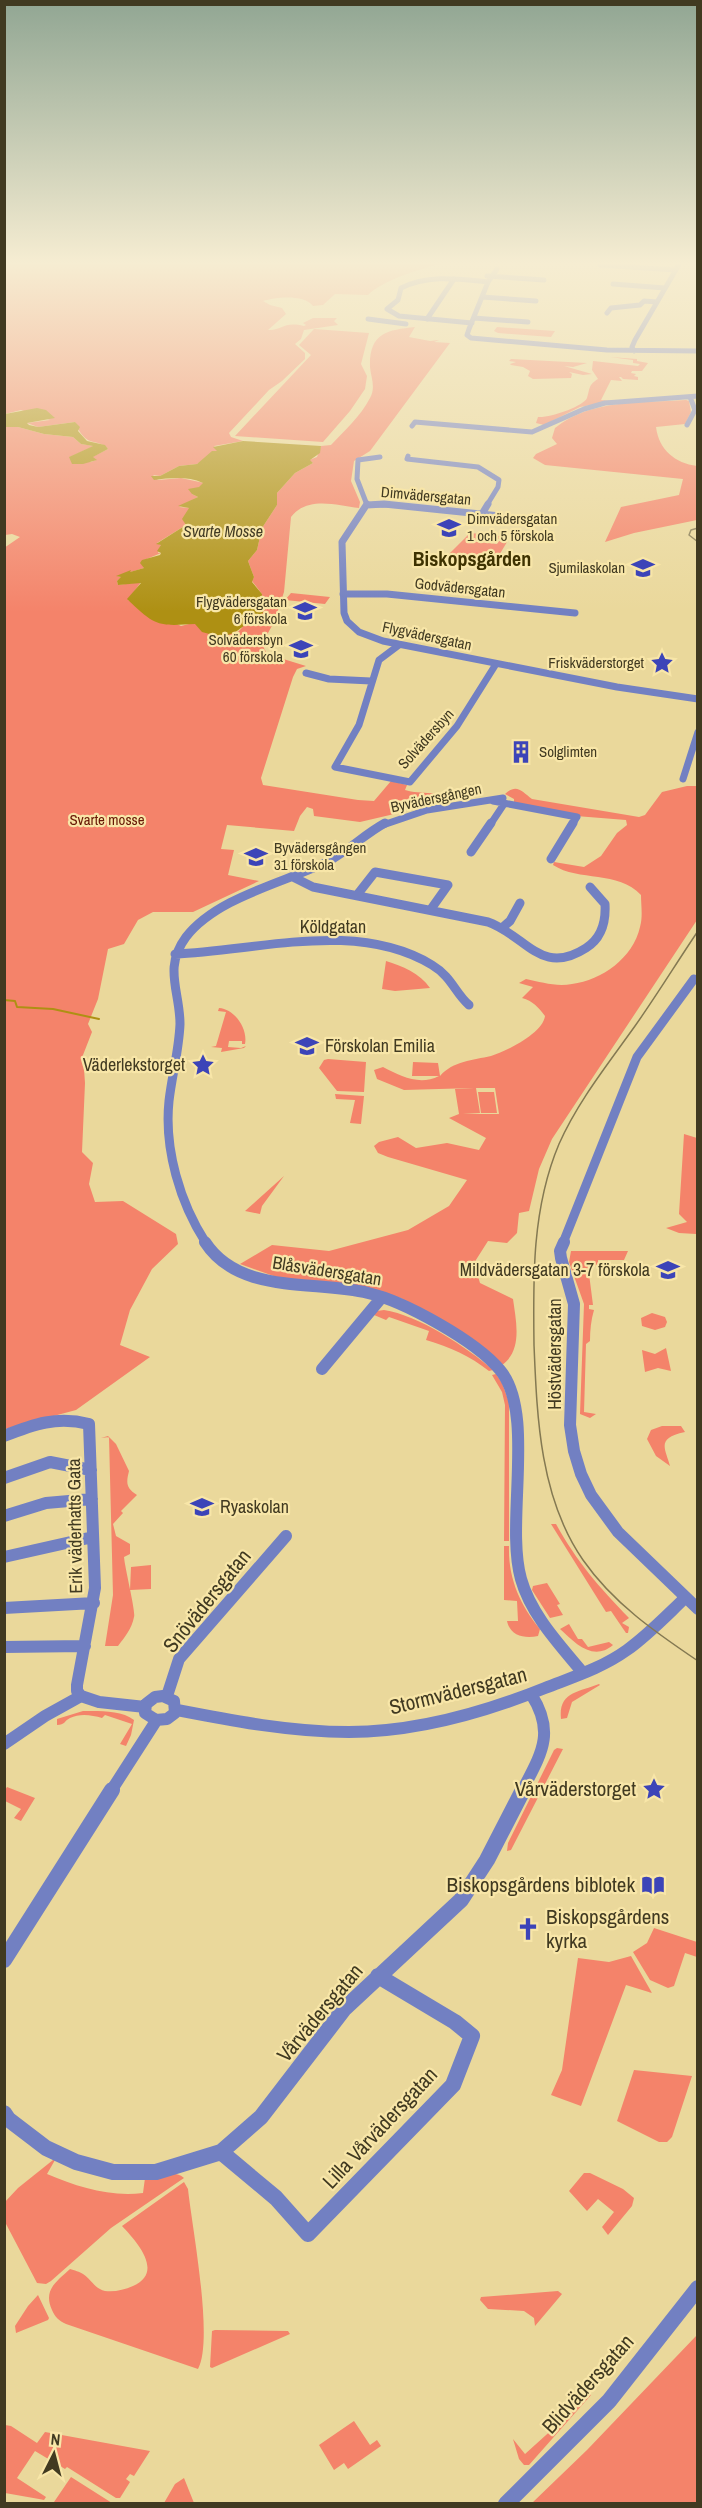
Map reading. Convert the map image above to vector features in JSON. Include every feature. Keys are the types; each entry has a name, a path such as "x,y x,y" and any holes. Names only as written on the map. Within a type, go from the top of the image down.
{"street":[{"path":"412,426 415,422 532,432 578,411 602,404 698,396"},
{"path":"687,424 695,410 690,397"},
{"name":"Dimvädersgatan","path":"408,456 407,459 477,467 499,480 498,487 482,514"},
{"path":"367,506 357,479 357,463 362,458 380,457"},
{"name":"Dimvädersgatan","path":"367,506 384,504 500,516"},
{"name":"Flygvädersgatan","path":"367,506 342,542 344,613 349,625 367,636 399,645 496,664 617,687 698,699"},
{"name":"Godvädersgatan","path":"343,594 387,594 574,613"},
{"name":"Solvädersbyn","path":"399,645 379,660 359,725 335,767 411,782 446,742 480,696 496,664"},
{"path":"306,673 328,679 371,681"},
{"path":"682,779 698,732"},
{"name":"Byvädersgången","path":"293,877 346,849 373,829 401,817 492,800 503,801"},
{"path":"471,852 503,801 577,818 551,859"},
{"path":"357,895 375,872 448,885 431,909"},
{"path":"175,954 185,938 216,911 293,877 307,885 478,918 502,928 539,957 549,961 574,956 591,946 602,932 605,922 605,904 590,887"},
{"path":"502,928 510,921 520,903"},
{"name":"Köldgatan","path":"175,954 333,941 378,944 405,952 429,963 455,986 464,1002 469,1005"},
{"name":"Blåsvädersgatan","path":"175,954 172,964 179,1006 179,1032 167,1134 176,1174 199,1233 220,1259 249,1275 284,1284 361,1292 382,1297 413,1311 475,1349 500,1370 510,1384 516,1413 515,1545 520,1577 537,1613 583,1673"},
{"name":"Höstvädersgatan","path":"694,979 637,1057 560,1251 560,1260 574,1304 570,1425 579,1471 597,1506 609,1523 628,1544 675,1585 698,1609"},
{"path":"322,1369 382,1297"},
{"name":"Erik väderhatts Gata","path":"4,1436 52,1418 72,1419 88,1424 92,1431 94,1603 77,1685 77,1691 81,1696"},
{"path":"4,1478 50,1462 91,1470"},
{"path":"4,1516 46,1503 92,1499"},
{"name":"Snövädersgatan","path":"167,1696 179,1659 286,1536"},
{"path":"4,1557 93,1537"},
{"name":"Stormvädersgatan","path":"177,1710 298,1730 351,1732 387,1730 419,1724 531,1694 583,1673 622,1654 685,1598"},
{"path":"4,1608 94,1603"},
{"path":"4,1647 85,1646"},
{"name":"Vårvädersgatan","path":"4,2113 8,2119 46,2148 76,2162 113,2172 156,2172 220,2152 261,2117 344,2009 460,1900 488,1861 536,1763 545,1738 538,1705 531,1694"},
{"path":"4,1744 45,1716 81,1696 99,1702 145,1707"},
{"path":"4,1960 156,1721 170,1718 177,1710 176,1703 167,1696 155,1697 145,1707"},
{"path":"145,1707 147,1715 156,1721"},
{"name":"Lilla Vårvädersgatan","path":"220,2152 276,2198 308,2234 453,2085 472,2036 455,2022 378,1976"},
{"name":"Blidvädersgatan","path":"506,2504 609,2401 698,2288"}],"green space":[{"name":"Svarte mosse","path":"5,378 285,378 269,390 229,433 231,437 243,441 214,446 218,451 197,464 179,466 160,476 153,475 158,480 181,478 204,483 192,494 198,497 179,507 189,508 186,525 157,543 161,545 158,553 161,553 142,561 144,568 117,576 122,577 117,581 118,585 141,582 128,600 181,626 193,623 238,632 261,607 262,594 252,581 254,577 248,561 257,550 262,528 277,505 277,493 295,473 313,463 309,460 317,457 321,446 331,445 362,411 373,390 372,378 424,378 370,451 354,461 351,481 360,502 359,508 313,504 298,510 291,517 284,592 274,622 262,644 267,654 306,666 297,669 293,677 261,778 263,785 374,801 391,781 407,785 405,790 444,795 455,800 426,803 360,822 314,816 313,809 307,807 300,816 294,831 227,825 221,849 234,850 228,875 259,881 193,912 153,912 138,920 124,944 108,949 98,999 88,1024 92,1032 83,1055 85,1083 82,1152 93,1163 89,1184 95,1202 123,1201 176,1234 178,1244 152,1269 130,1310 120,1345 150,1357 76,1410 5,1429 4,548 20,537 12,534 5,535 5,427 18,427 44,434 73,437 81,444 94,446 70,457 91,462 96,460 92,457 108,449 83,436 75,422 38,427 27,423 50,420 21,410 5,414"},
{"path":"289,378 367,378 365,389 350,411 323,442 235,436"},
{"path":"620,378 622,381 611,380 601,400 613,401 580,407 544,425 536,423 538,417 566,411 585,401 591,385 598,379"},
{"path":"689,401 691,412 685,424 656,427 664,449 669,454 682,462 697,466 697,520 634,533 605,542 621,507 679,495 683,479 545,465 533,458 536,454 557,444 552,438 555,428 584,412 617,404"},
{"path":"470,533 501,536 508,540 492,538 489,542 470,540 472,536 468,541 497,544 499,541 507,542 495,562 446,557"},
{"path":"291,593 330,597 325,604 285,600"},
{"path":"697,786 697,920 552,1139 539,1169 529,1211 519,1213 517,1233 507,1243 488,1241 474,1263 480,1283 513,1299 516,1316 516,1343 509,1359 502,1365 401,1298 282,1279 240,1264 272,1245 329,1251 408,1230 449,1206 467,1180 388,1157 378,1153 374,1146 379,1142 398,1137 416,1148 447,1143 479,1150 486,1138 449,1118 459,1114 455,1089 474,1088 404,1090 377,1079 374,1070 383,1067 410,1079 432,1079 439,1076 412,1076 413,1062 438,1063 440,1076 457,1064 491,1056 515,1046 538,1029 545,1016 535,1005 522,998 533,987 519,983 526,979 566,985 594,978 615,966 623,958 631,948 641,923 641,895 632,887 610,879 563,870 553,865 554,862 584,867 601,856 617,833 627,825 626,820 576,816 514,805 514,799 505,794 516,789 532,799 639,817 645,815 662,792","holes":["476,1088 495,1088 499,1114 463,1114 480,1113"]},
{"path":"386,961 416,974 430,988 395,991 382,989"},
{"path":"219,1008 235,1016 244,1032 245,1044 242,1044 242,1041 229,1041 228,1047 246,1046 244,1048 221,1052 222,1048 211,1047 216,1046 226,1012 218,1011"},
{"path":"324,1060 366,1062 364,1092 337,1091 319,1068"},
{"path":"478,1092 494,1092 497,1113 481,1113"},
{"path":"335,1094 364,1096 361,1124 350,1123 355,1100 336,1099"},
{"path":"684,1134 697,1138 696,1234 679,1233 666,1228 687,1222 679,1214"},
{"path":"284,1176 262,1206 260,1214 245,1211"},
{"path":"571,1251 628,1251 624,1260 598,1260 598,1265 588,1266 593,1305 589,1305 589,1309 594,1310 590,1341 586,1344 584,1412 596,1414 590,1418 580,1414 584,1304 569,1262"},
{"path":"384,1310 412,1318 442,1333 493,1370 489,1371 459,1352 426,1340 429,1331 389,1317 386,1320 374,1315 377,1311"},
{"path":"652,1313 665,1317 667,1322 665,1327 655,1330 642,1326 641,1318"},
{"path":"666,1348 671,1371 658,1368 645,1372 642,1350 655,1354"},
{"path":"496,1374 509,1402 509,1541 504,1541 505,1405 502,1392 492,1375"},
{"path":"662,1426 681,1426 685,1432 676,1434 666,1441 665,1449 670,1466 656,1456 647,1439 651,1430"},
{"path":"109,1437 116,1444 129,1471 127,1482 129,1487 137,1495 121,1511 123,1513 113,1524 116,1536 130,1544 130,1554 124,1557 134,1613 130,1629 118,1646 105,1646 113,1595"},
{"path":"551,1524 556,1524 589,1574 629,1618 622,1623 629,1627 628,1633 611,1611 606,1612"},
{"path":"504,1546 509,1546 513,1580 521,1601 540,1629 538,1636 519,1635 511,1630 507,1621 518,1621 517,1601 504,1600"},
{"path":"151,1565 151,1589 130,1590 131,1567"},
{"path":"547,1583 560,1604 557,1605 563,1615 550,1618 532,1590 533,1586"},
{"path":"569,1624 578,1639 582,1639 588,1647 609,1642 613,1645 598,1652 585,1649 560,1629"},
{"path":"599,1684 572,1702 567,1718 561,1719 561,1710 566,1698 577,1691"},
{"path":"83,1711 117,1713 134,1720 126,1746 120,1744 132,1724 105,1715 102,1718 78,1715 57,1725 57,1719"},
{"path":"557,1748 563,1749 511,1850 507,1851 508,1843"},
{"path":"7,1787 35,1798 21,1821 14,1818 21,1809 5,1801"},
{"path":"654,1928 697,1942 697,1957 685,1953 674,1986 668,1988 650,1980 633,1952 647,1943"},
{"path":"631,1956 652,1993 626,1985 581,2106 551,2095 562,2070 578,1958 609,1962"},
{"path":"634,2070 692,2076 672,2137 667,2142 659,2142 617,2121"},
{"path":"55,2160 47,2174 82,2187 118,2194 143,2193 145,2178 175,2174 184,2178 111,2228 51,2281 46,2284 37,2283 5,2222 4,2203 18,2188"},
{"path":"584,2173 590,2173 623,2189 634,2198 632,2206 608,2235 602,2227 614,2212 598,2199 587,2211 569,2191"},
{"path":"184,2182 188,2189 203,2309 204,2334 198,2369 64,2323 53,2312 49,2297 52,2287 70,2269 83,2274 98,2288 105,2291 126,2289 142,2280 147,2273 145,2256 122,2226"},
{"path":"558,2291 562,2294 535,2326 534,2318 524,2311 488,2309 480,2300 481,2297"},
{"path":"38,2295 48,2320 16,2333 15,2326"},
{"path":"212,2331 288,2331 290,2334 212,2368 210,2367"},
{"path":"697,2335 697,2501 695,2504 532,2503 587,2450"},
{"path":"587,2391 591,2395 529,2465 524,2465 519,2459 513,2439 525,2454 577,2407 575,2404"},
{"path":"354,2421 370,2445 377,2440 381,2446 348,2469 344,2463 334,2470 319,2445"},
{"path":"5,2425 11,2426 37,2443 45,2432 150,2451 134,2476 130,2474 126,2479 130,2482 120,2498 116,2498 67,2467 65,2469 35,2451 17,2478 46,2497 44,2500 5,2493"},
{"path":"71,2477 112,2503 54,2502"},
{"path":"184,2478 194,2503 164,2503 175,2484"}],"water":[{"path":"37,408 46,410 55,418 27,423 29,425 38,427 75,422 80,427 78,431 87,441 105,445 108,449 93,457 97,460 72,464 69,457 93,446 81,444 73,437 44,434 18,427 5,427 5,414"},
{"name":"Svarte Mosse","path":"243,441 321,446 320,453 310,460 313,463 295,473 277,493 277,505 262,528 257,550 248,561 254,577 252,582 262,594 263,613 236,632 223,636 202,632 195,624 158,623 127,599 141,583 118,585 117,581 121,577 116,576 144,568 140,563 142,560 160,555 161,553 157,551 161,545 156,544 186,525 182,519 189,508 178,506 198,497 188,489 199,487 203,483 185,478 154,480 151,476 160,476 179,466 197,464 212,451 217,451 213,447"}],"waterway":[{"path":"4,1000 15,1001 17,1007 53,1009 99,1019"}],"tram line":[{"path":"698,528 691,530 689,535 698,542"},
{"path":"698,931 584,1098 559,1144 544,1193 534,1268 534,1345 539,1429 549,1484 558,1511 583,1560 608,1590 651,1628 698,1661"}],"place":[{"name":"Dimvädersgatan 1 och 5 förskola","path":"449,528"},
{"name":"Sjumilaskolan","path":"643,568"},
{"name":"Flygvädersgatan 6 förskola","path":"305,611"},
{"name":"Solvädersbyn 60 förskola","path":"301,649"},
{"name":"Friskväderstorget","path":"662,663"},
{"name":"Solglimten","path":"521,752"},
{"name":"Byvädersgången 31 förskola","path":"256,857"},
{"name":"Förskolan Emilia","path":"307,1046"},
{"name":"Väderlekstorget","path":"203,1065"},
{"name":"Mildvädersgatan 3-7 förskola","path":"668,1270"},
{"name":"Ryaskolan","path":"202,1507"},
{"name":"Vårväderstorget","path":"654,1789"},
{"name":"Biskopsgårdens biblotek","path":"653,1885"},
{"name":"Biskopsgårdens kyrka","path":"528,1929"}],"district":[{"name":"Biskopsgården","path":"472,559"}]}
